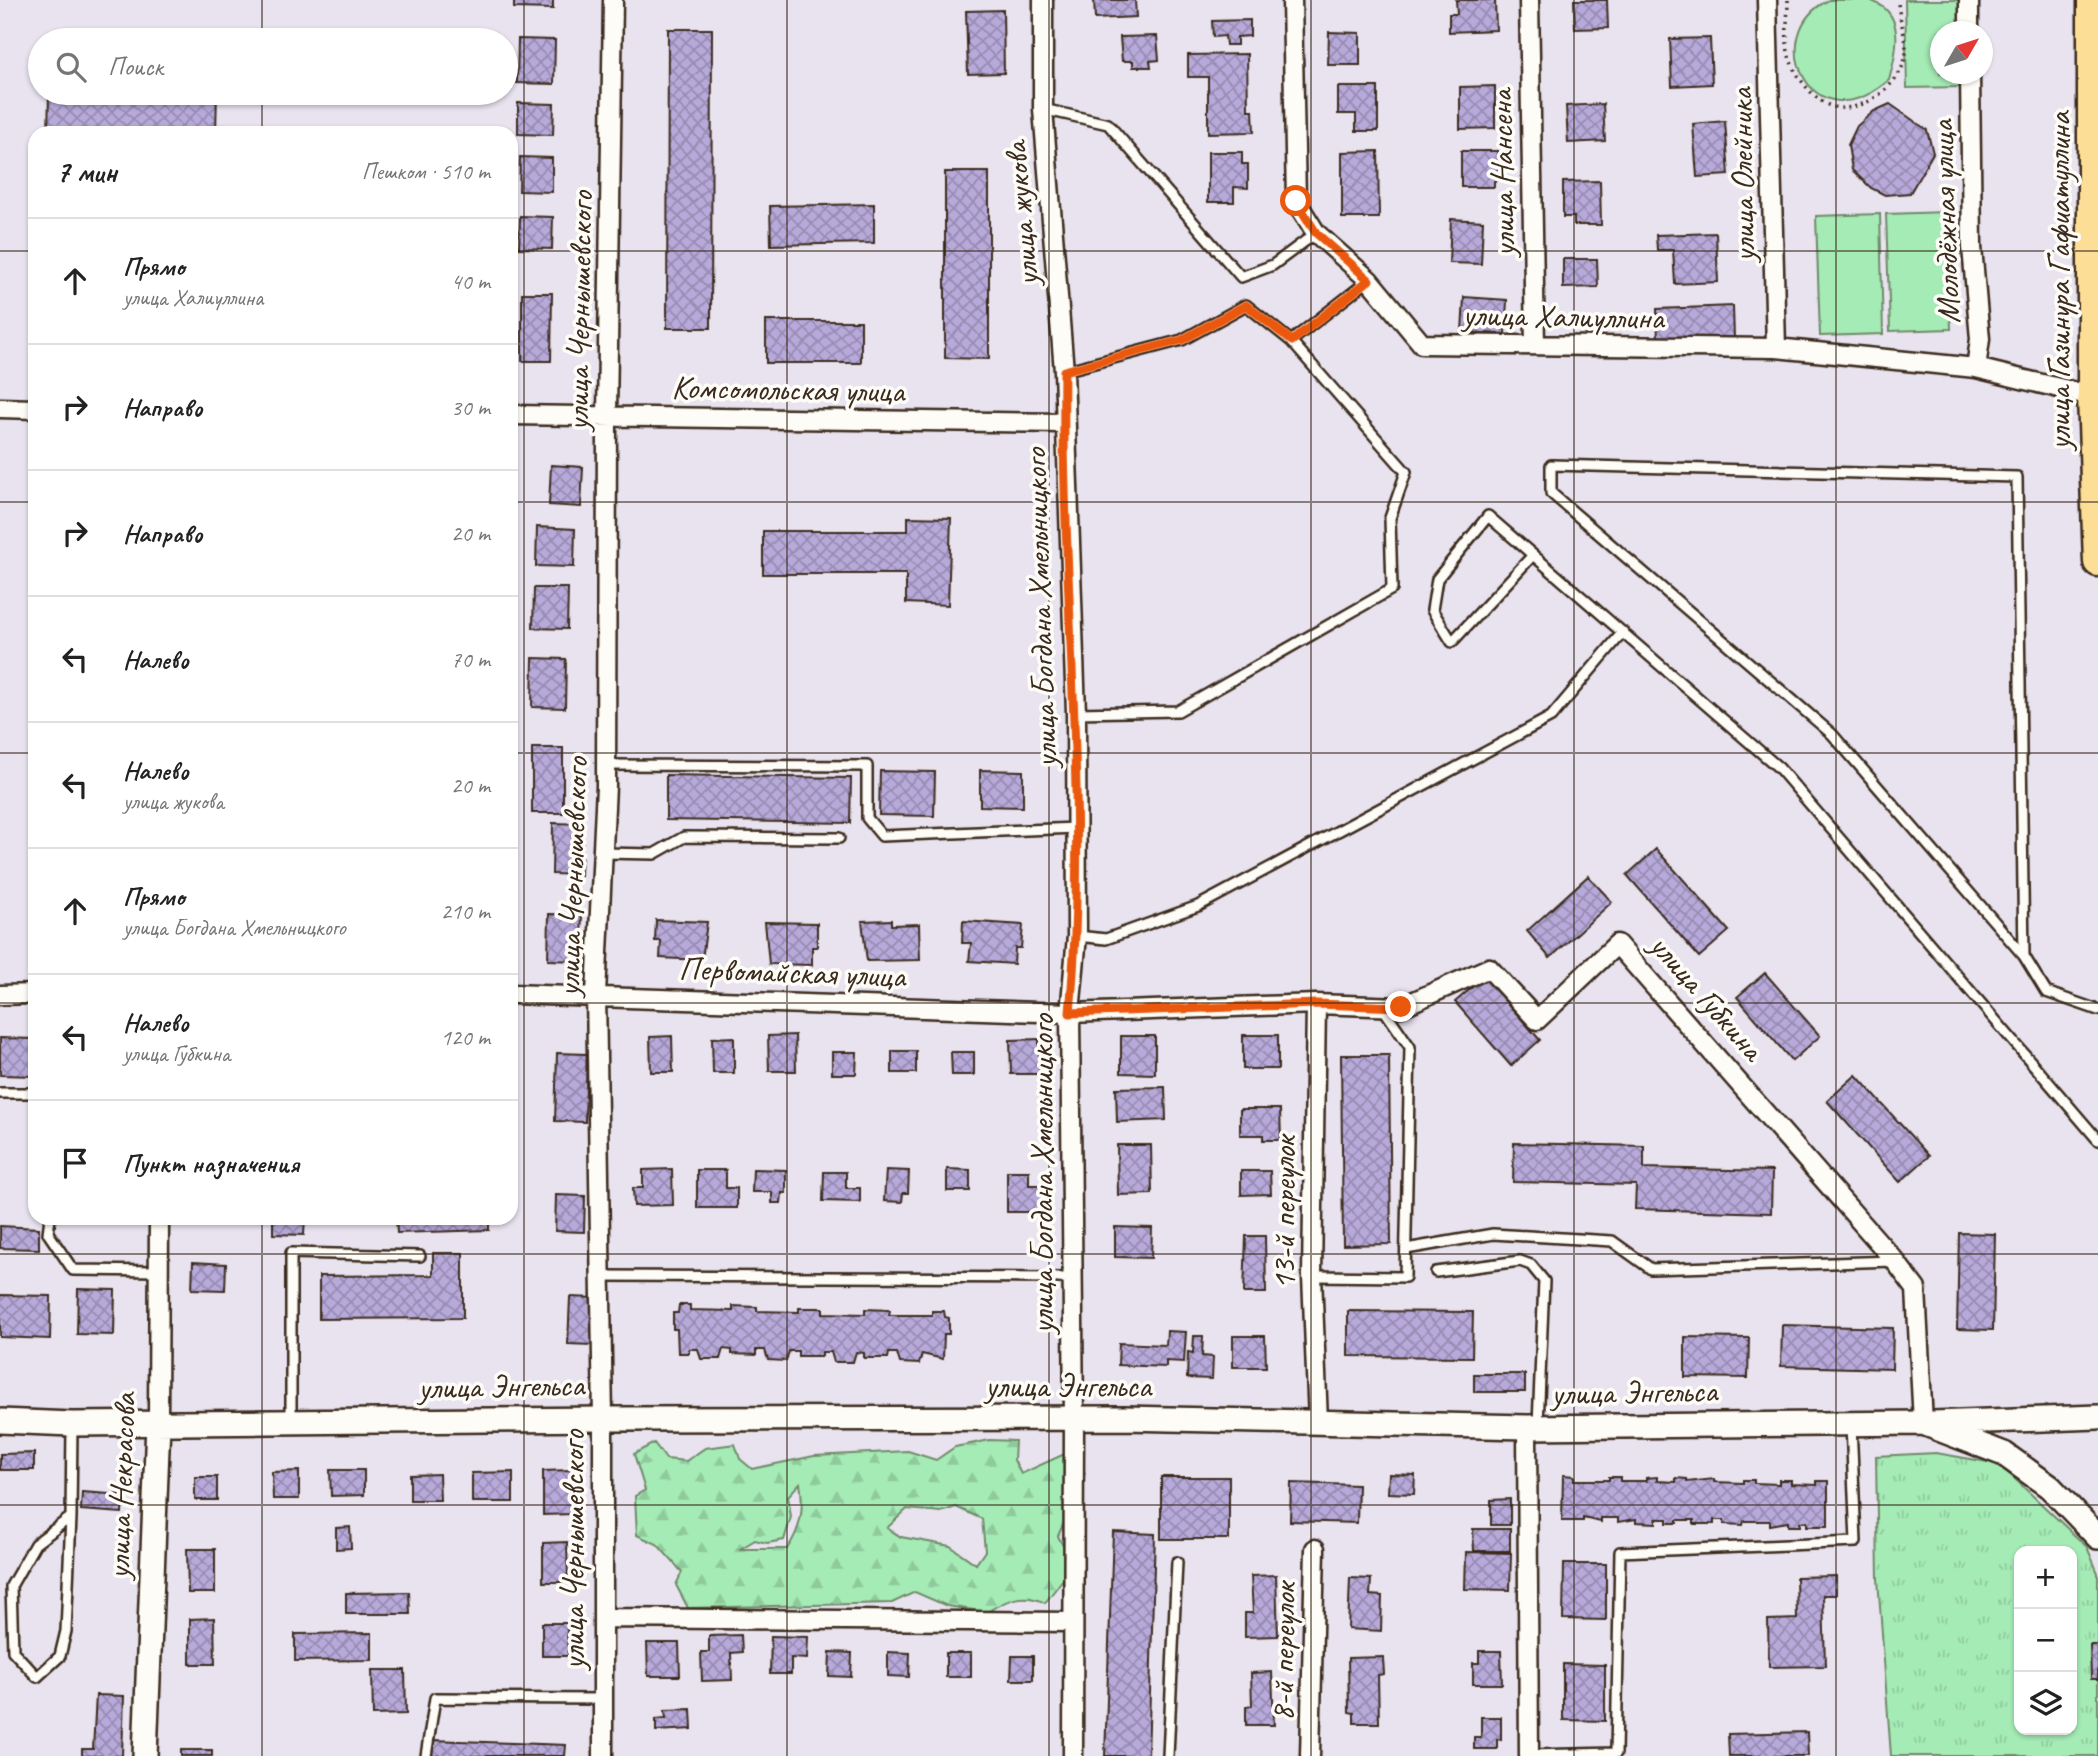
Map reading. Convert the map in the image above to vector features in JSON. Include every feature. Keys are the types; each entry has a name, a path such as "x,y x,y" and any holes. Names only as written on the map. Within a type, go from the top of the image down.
{"main road":[{"name":"улица Газинура Гафиатуллина","path":"2092,0 2092,396 2098,562"}],"street":[{"name":"улица Чернышевского","path":"603,1756 605,1618 596,994 606,765 607,416 613,0"},
{"name":"улица жукова","path":"1043,0 1043,109 1064,371 1063,423"},
{"name":"улица Халиуллина","path":"1293,0 1296,201 1316,233 1369,280 1422,344 1776,348 1976,368 2092,396"},
{"name":"улица Нансена","path":"1528,0 1535,345"},
{"name":"улица Олейника","path":"1767,0 1776,348"},
{"path":"1969,0 1969,21"},
{"name":"Молодёжная улица","path":"1970,84 1972,247 1980,338 1976,368"},
{"path":"0,408 28,409"},
{"name":"Комсомольская улица","path":"518,415 1063,423"},
{"name":"улица Богдана Хмельницкого","path":"1063,423 1076,713 1077,828 1077,936 1070,1013 1074,1419 1073,1756"},
{"name":"улица Губкина","path":"1070,1013 1316,1004 1401,1007 1489,968 1537,1020 1617,944 1895,1261 1916,1289 1923,1423"},
{"path":"0,995 28,993"},
{"name":"Первомайская улица","path":"518,994 596,994 1070,1013"},
{"name":"13-й переулок","path":"1316,1004 1312,1276 1318,1421"},
{"name":"улица Некрасова","path":"145,1756 158,1423 159,1225"},
{"path":"1923,1423 2098,1417"},
{"name":"улица Энгельса","path":"0,1421 72,1424 603,1419 1074,1419 1318,1421 1532,1427 1923,1423 2004,1454 2050,1487 2098,1538"},
{"path":"1529,1755 1532,1427"},
{"name":"8-й переулок","path":"1310,1756 1315,1549"},
{"path":"605,1618 1073,1622"}],"lane":[{"path":"1043,109 1108,124 1241,276 1273,265 1316,233"},
{"path":"1292,341 1369,280"},
{"path":"1064,371 1182,340 1246,305 1292,341 1406,472 1390,518 1392,589 1178,711 1076,713"},
{"path":"2024,956 2017,477 1551,465 1551,494 1832,734 2024,956 2046,992 2098,1010"},
{"path":"1533,555 1452,642 1432,610 1437,579 1488,516 1779,768 2098,1140"},
{"path":"1077,936 1106,939 1198,906 1551,717 1623,632"},
{"path":"606,765 867,766 867,818 881,836 1077,828"},
{"path":"603,853 654,854 684,837 839,838"},
{"path":"1312,1276 1405,1277 1410,1047 1382,1006"},
{"path":"0,1094 28,1093"},
{"path":"49,1225 48,1233 73,1270 159,1271"},
{"path":"1406,1249 1493,1234 1612,1241 1651,1269 1895,1261"},
{"path":"291,1422 291,1253 420,1256"},
{"path":"1436,1272 1520,1261 1531,1265 1544,1281 1532,1427"},
{"path":"601,1276 1071,1278"},
{"path":"1529,1755 1616,1753 1620,1552 1856,1542 1851,1423"},
{"path":"71,1517 35,1544 11,1586 13,1651 37,1677 60,1656 66,1631 71,1517 72,1424"},
{"path":"1168,1756 1177,1562"},
{"path":"426,1756 435,1698 603,1699"}],"path":[{"path":"1788,0 1789,57 1800,81 1827,104 1853,108 1881,93 1898,77 1906,52 1898,19 1898,0"}],"green space":[{"path":"1829,0 1868,0 1880,5 1894,22 1895,57 1889,80 1861,97 1837,101 1817,93 1804,78 1797,57 1799,36 1809,15"},
{"path":"1905,0 1961,0 1962,21 1930,21 1930,84 1963,84 1963,87 1907,88"},
{"path":"1947,212 1951,329 1890,331 1886,214"},
{"path":"1880,214 1883,334 1820,336 1816,216"},
{"path":"990,1440 1015,1441 1014,1460 1021,1474 1071,1451 1085,1473 1058,1536 1072,1564 1071,1576 1063,1579 1045,1603 1029,1598 1015,1599 987,1612 947,1606 915,1592 892,1603 688,1608 676,1585 682,1572 657,1544 637,1535 635,1496 645,1490 634,1454 654,1443 666,1459 686,1461 705,1448 735,1444 740,1459 752,1469 814,1456 908,1451 936,1460 955,1447","holes":["800,1483 801,1517 787,1549 740,1549 755,1540 767,1543 784,1540 791,1517 788,1496","956,1507 982,1519 985,1551 976,1564 950,1546 901,1537 887,1528 907,1509 941,1512"]},
{"path":"1936,1453 1999,1464 2087,1547 2098,1573 2098,1756 1891,1756 1878,1579 1876,1456"}],"building":[{"path":"514,0 553,0 553,9 514,8"},
{"path":"1094,0 1135,0 1136,17 1095,19"},
{"path":"1456,0 1495,0 1496,30 1449,32 1449,14 1457,14"},
{"path":"1574,0 1607,0 1608,28 1575,29"},
{"path":"1003,10 1004,73 968,74 966,11"},
{"path":"1250,20 1250,36 1237,37 1237,45 1226,45 1225,36 1213,37 1212,21"},
{"path":"668,29 712,29 711,328 667,328"},
{"path":"1329,32 1360,33 1360,65 1328,65"},
{"path":"1157,36 1159,60 1150,61 1151,67 1133,67 1133,61 1122,61 1120,37"},
{"path":"1710,38 1712,84 1672,86 1670,39"},
{"path":"518,39 555,40 554,84 518,83"},
{"path":"1247,54 1248,110 1253,110 1254,132 1208,133 1208,77 1188,77 1188,55"},
{"path":"1495,86 1495,128 1460,129 1460,87"},
{"path":"1338,87 1378,87 1378,131 1356,131 1356,114 1338,114"},
{"path":"518,103 554,104 553,135 518,134"},
{"path":"1603,104 1605,141 1568,143 1566,106"},
{"path":"1890,104 1927,130 1933,153 1910,193 1885,195 1871,188 1852,170 1848,145 1857,126 1874,111"},
{"path":"49,105 217,105 216,126 48,126"},
{"path":"1725,121 1729,175 1697,177 1693,124"},
{"path":"1378,151 1379,218 1342,218 1342,152"},
{"path":"1461,151 1498,151 1499,180 1494,181 1494,187 1461,187"},
{"path":"1208,152 1242,152 1242,164 1248,164 1248,188 1234,187 1234,202 1208,202"},
{"path":"520,157 552,158 552,192 519,191"},
{"path":"945,172 989,172 989,359 945,358"},
{"path":"1600,181 1601,225 1574,225 1574,217 1563,217 1563,182"},
{"path":"874,204 874,243 771,245 770,206"},
{"path":"520,216 553,217 552,249 519,248"},
{"path":"1451,219 1483,221 1481,264 1449,263"},
{"path":"1716,233 1718,282 1675,284 1673,250 1657,250 1656,235"},
{"path":"1563,259 1597,259 1598,287 1563,288"},
{"path":"522,293 552,293 551,361 522,361"},
{"path":"1464,297 1507,300 1505,334 1462,332"},
{"path":"1733,306 1734,339 1658,341 1657,309"},
{"path":"766,321 861,321 861,363 766,363"},
{"path":"551,465 583,467 581,507 549,505"},
{"path":"908,517 951,518 948,605 906,603 906,574 763,574 763,531 908,531"},
{"path":"537,527 575,529 574,567 536,566"},
{"path":"534,588 568,588 567,629 533,628"},
{"path":"533,658 566,659 565,708 532,707"},
{"path":"532,748 563,748 563,813 532,813"},
{"path":"980,770 1023,771 1023,807 980,806"},
{"path":"880,771 935,772 934,816 879,815"},
{"path":"666,775 851,778 850,823 666,820"},
{"path":"553,823 583,824 581,875 552,874"},
{"path":"1656,849 1729,931 1699,957 1627,875"},
{"path":"1588,876 1612,902 1550,958 1527,931"},
{"path":"549,914 582,915 580,961 548,960"},
{"path":"656,920 707,922 702,960 660,958 661,941 655,941"},
{"path":"891,920 891,925 919,924 920,960 867,961 862,921"},
{"path":"963,921 1023,925 1021,948 1015,948 1014,964 969,961 971,943 962,943"},
{"path":"765,922 817,923 817,947 812,947 812,965 769,964"},
{"path":"1765,973 1820,1036 1792,1061 1737,997"},
{"path":"1484,977 1540,1040 1511,1066 1455,1002"},
{"path":"795,1035 796,1071 769,1071 768,1036"},
{"path":"1243,1035 1278,1035 1278,1069 1243,1069"},
{"path":"672,1036 673,1072 651,1072 650,1037"},
{"path":"1121,1036 1155,1036 1155,1074 1121,1073"},
{"path":"734,1037 734,1073 713,1073 712,1038"},
{"path":"0,1038 28,1039 28,1076 0,1075"},
{"path":"1039,1039 1039,1074 1011,1074 1010,1040"},
{"path":"892,1051 916,1051 916,1073 892,1073"},
{"path":"832,1052 857,1052 856,1074 832,1074"},
{"path":"951,1052 974,1052 974,1075 952,1075"},
{"path":"557,1053 587,1054 585,1122 555,1121"},
{"path":"1341,1055 1389,1055 1391,1244 1343,1245"},
{"path":"1856,1075 1929,1156 1900,1182 1827,1101"},
{"path":"1165,1087 1166,1120 1117,1122 1116,1088"},
{"path":"1240,1109 1280,1109 1281,1140 1263,1140 1263,1135 1240,1135"},
{"path":"1514,1143 1644,1146 1644,1168 1772,1171 1771,1213 1635,1209 1636,1185 1513,1182"},
{"path":"1117,1145 1151,1145 1152,1194 1118,1195"},
{"path":"672,1169 673,1205 634,1206 633,1188 643,1188 643,1170"},
{"path":"753,1169 786,1170 786,1193 782,1193 781,1203 772,1203 772,1192 752,1192"},
{"path":"947,1169 970,1170 970,1191 947,1191"},
{"path":"697,1170 726,1170 726,1188 737,1188 737,1208 697,1208"},
{"path":"886,1170 909,1171 908,1193 903,1193 902,1202 884,1201"},
{"path":"1007,1171 1029,1171 1029,1185 1044,1185 1044,1212 1007,1212"},
{"path":"1241,1171 1270,1171 1271,1194 1241,1195"},
{"path":"824,1172 846,1172 846,1188 860,1188 860,1202 823,1201"},
{"path":"556,1195 585,1196 584,1232 555,1231"},
{"path":"273,1225 305,1225 304,1235 273,1234"},
{"path":"396,1225 489,1225 489,1230 397,1233"},
{"path":"0,1226 39,1228 39,1249 0,1248"},
{"path":"1115,1227 1152,1228 1151,1258 1115,1257"},
{"path":"1959,1233 1995,1234 1993,1330 1957,1329"},
{"path":"1246,1236 1265,1236 1266,1293 1244,1293"},
{"path":"433,1253 463,1253 463,1318 319,1319 319,1276 433,1275"},
{"path":"193,1262 226,1264 225,1290 192,1289"},
{"path":"78,1289 115,1290 114,1335 77,1334"},
{"path":"0,1295 51,1296 50,1339 0,1337"},
{"path":"570,1297 594,1298 592,1345 568,1344"},
{"path":"679,1305 690,1305 690,1310 733,1311 733,1306 757,1307 757,1311 799,1312 799,1308 823,1308 823,1313 865,1314 865,1309 890,1310 889,1315 932,1315 932,1311 944,1311 945,1317 949,1318 949,1334 944,1334 943,1359 922,1354 919,1364 900,1363 897,1353 889,1353 888,1358 864,1358 864,1353 856,1352 853,1362 834,1362 831,1352 822,1352 822,1356 798,1356 798,1351 789,1351 786,1361 768,1360 765,1350 756,1350 756,1355 732,1354 732,1350 723,1349 720,1359 701,1359 698,1349 689,1349 689,1353 678,1353 673,1313 678,1313"},
{"path":"1348,1311 1473,1312 1472,1357 1348,1356"},
{"path":"1782,1325 1893,1328 1892,1369 1781,1366"},
{"path":"1167,1331 1186,1332 1184,1362 1166,1361 1166,1367 1118,1365 1119,1343 1166,1345"},
{"path":"1194,1336 1203,1336 1202,1356 1213,1357 1212,1379 1187,1378 1188,1352 1193,1353"},
{"path":"1233,1336 1265,1336 1266,1367 1233,1367"},
{"path":"1685,1337 1749,1338 1748,1378 1685,1377"},
{"path":"1474,1374 1525,1374 1525,1392 1474,1392"},
{"path":"34,1453 34,1470 0,1470 0,1454"},
{"path":"330,1470 364,1470 364,1495 331,1496"},
{"path":"571,1470 572,1514 543,1515 543,1471"},
{"path":"299,1471 299,1499 273,1499 272,1472"},
{"path":"513,1472 513,1502 472,1502 472,1473"},
{"path":"439,1474 440,1500 410,1500 410,1475"},
{"path":"1389,1474 1415,1475 1414,1494 1388,1493"},
{"path":"1563,1475 1574,1476 1574,1480 1609,1480 1609,1477 1620,1477 1620,1481 1646,1481 1646,1478 1657,1477 1657,1481 1676,1482 1676,1478 1687,1479 1687,1482 1714,1479 1714,1482 1743,1483 1743,1480 1754,1480 1754,1483 1779,1484 1779,1480 1791,1480 1791,1484 1817,1485 1817,1481 1828,1481 1828,1526 1807,1526 1807,1522 1800,1522 1800,1526 1788,1526 1788,1522 1770,1525 1770,1521 1744,1521 1743,1525 1724,1524 1724,1520 1714,1520 1714,1524 1694,1524 1694,1520 1667,1523 1667,1519 1656,1519 1656,1523 1636,1522 1636,1519 1618,1522 1618,1518 1601,1518 1601,1522 1583,1518 1583,1521 1562,1521"},
{"path":"195,1477 217,1477 217,1500 195,1500"},
{"path":"1161,1477 1229,1477 1229,1539 1161,1539"},
{"path":"1291,1483 1358,1485 1357,1523 1290,1521"},
{"path":"82,1492 123,1495 122,1513 81,1510"},
{"path":"1510,1499 1510,1525 1491,1525 1491,1500"},
{"path":"350,1527 351,1548 336,1549 336,1528"},
{"path":"1473,1529 1510,1529 1510,1551 1474,1551"},
{"path":"1113,1532 1155,1534 1148,1756 1105,1756"},
{"path":"567,1542 568,1582 543,1582 543,1543"},
{"path":"187,1549 215,1549 215,1593 188,1593"},
{"path":"1466,1552 1511,1553 1510,1590 1465,1589"},
{"path":"1564,1564 1606,1564 1606,1620 1563,1619"},
{"path":"1276,1575 1278,1636 1245,1637 1245,1613 1253,1613 1251,1576"},
{"path":"1836,1576 1836,1595 1823,1595 1825,1666 1769,1667 1768,1620 1797,1619 1796,1577"},
{"path":"1350,1578 1371,1579 1370,1595 1382,1596 1381,1631 1348,1629"},
{"path":"409,1592 410,1614 346,1614 346,1593"},
{"path":"214,1618 215,1664 190,1664 190,1619"},
{"path":"542,1623 567,1623 568,1656 542,1656"},
{"path":"372,1633 372,1660 295,1661 295,1634"},
{"path":"741,1635 742,1652 731,1653 732,1680 702,1681 701,1652 709,1652 709,1636"},
{"path":"771,1636 808,1637 807,1659 791,1658 791,1674 770,1674"},
{"path":"647,1643 679,1643 680,1676 648,1676"},
{"path":"2090,1645 2098,1645 2098,1679 2091,1679"},
{"path":"1479,1651 1501,1651 1502,1684 1473,1684 1473,1663 1479,1663"},
{"path":"830,1652 852,1653 851,1677 829,1676"},
{"path":"888,1652 910,1653 909,1677 888,1676"},
{"path":"946,1653 971,1653 971,1677 946,1677"},
{"path":"1012,1656 1033,1656 1033,1680 1011,1680"},
{"path":"1383,1657 1384,1674 1378,1675 1379,1723 1354,1723 1354,1713 1349,1712 1348,1658"},
{"path":"1563,1664 1605,1665 1605,1721 1563,1720"},
{"path":"372,1670 405,1670 406,1714 373,1715"},
{"path":"1272,1672 1274,1725 1246,1725 1246,1707 1252,1706 1251,1673"},
{"path":"96,1695 124,1696 122,1756 82,1756 82,1749 93,1749"},
{"path":"691,1709 692,1729 656,1731 656,1719 666,1718 665,1710"},
{"path":"1481,1717 1501,1717 1501,1740 1497,1739 1497,1749 1474,1749 1474,1737 1481,1737"},
{"path":"1807,1732 1808,1756 1729,1756 1728,1734"},
{"path":"433,1740 566,1745 565,1756 432,1756"},
{"path":"181,1750 212,1750 212,1756 181,1756"}],"route":[{"path":"1296,201 1316,233 1369,280 1292,341 1246,305 1182,340 1064,371 1063,423 1076,713 1077,936 1070,1013 1316,1004 1401,1007"}]}
